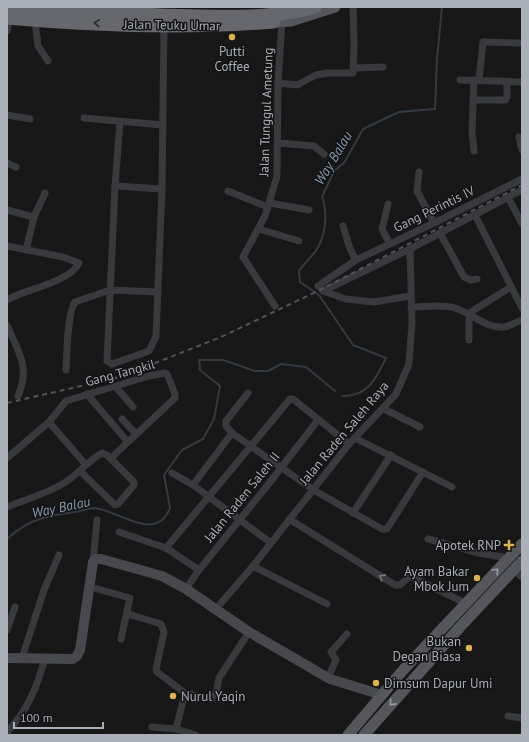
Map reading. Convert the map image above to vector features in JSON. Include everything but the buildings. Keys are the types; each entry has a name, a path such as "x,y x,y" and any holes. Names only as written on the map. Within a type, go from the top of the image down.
{"highway":[{"path":"284,15 315,7"},
{"name":"Jalan Teuku Umar","path":"11,15 105,10 228,16 284,15"},
{"name":"Jalan Teuku Umar","path":"11,15 35,20 164,25 229,25 284,15"}],"main road":[{"name":"Jalan Teuku Umar","path":"284,15 290,21 335,7"},
{"path":"519,569 460,627 364,735 351,731 465,603 522,544"},
{"path":"451,619 460,627"}],"street":[{"path":"278,83 297,85 304,80 322,74 351,74 354,68 353,7"},
{"name":"Jalan Tunggul Ametung","path":"275,306 243,257 259,229 269,205 277,176 278,83 284,15"},
{"path":"35,20 38,46 48,61"},
{"path":"120,122 115,186 107,361 112,364 145,353 153,345 156,336 162,189 164,25"},
{"path":"474,151 472,131 473,100 482,44 485,41 522,43"},
{"path":"354,68 383,67"},
{"path":"460,80 522,82"},
{"path":"473,100 505,100 507,97 507,81"},
{"path":"7,115 30,119"},
{"path":"84,118 163,125"},
{"path":"519,137 522,150"},
{"path":"278,143 314,146 324,154"},
{"path":"7,163 16,167"},
{"path":"419,172 417,191 434,224"},
{"name":"Gang Perintis IV","path":"318,286 356,260 434,224 522,179"},
{"path":"115,186 162,189"},
{"path":"410,296 374,302 346,299 323,291 410,249 522,190"},
{"path":"228,191 269,205 309,210"},
{"path":"26,250 34,218 46,194"},
{"path":"508,197 522,224"},
{"path":"388,204 382,229 390,244"},
{"path":"7,210 34,218"},
{"path":"475,215 522,308"},
{"path":"343,226 350,249 356,260"},
{"path":"259,229 300,241"},
{"path":"440,233 464,277 471,280 477,279"},
{"path":"7,246 63,257 79,263 66,274 48,284 7,300"},
{"name":"Jalan Raden Saleh Raya","path":"215,610 253,566 312,489 349,444 384,409 396,394 409,364 412,323 410,296 410,249"},
{"path":"469,313 511,287"},
{"path":"66,370 68,337 74,304 78,300 110,290 158,292"},
{"path":"411,307 453,308 469,313 488,324 505,327 522,320"},
{"path":"469,313 469,340"},
{"path":"7,325 24,368 24,382 18,396"},
{"name":"Gang Tangkil","path":"7,458 49,422 66,401 149,376 164,373 169,376 175,394 174,398 135,433 111,458"},
{"path":"116,387 133,406"},
{"path":"248,393 226,421 226,426 232,433 312,489 382,529 386,530 423,472"},
{"path":"87,394 128,441"},
{"path":"166,548 252,447 290,399 293,399 349,444"},
{"path":"384,409 420,427"},
{"path":"122,419 135,433"},
{"name":"Jalan Raden Saleh II","path":"186,589 199,570 241,520 318,420"},
{"path":"49,422 85,464"},
{"path":"193,485 232,433"},
{"path":"355,438 452,487"},
{"path":"7,507 65,482 80,471 85,464 102,453 111,458 134,482 134,485 116,505 112,504 80,471"},
{"path":"353,512 391,455"},
{"path":"172,473 193,485 271,543"},
{"path":"289,519 395,586 400,585 410,576 465,603"},
{"path":"7,658 73,659 77,656 80,650 90,587 97,520"},
{"path":"119,532 166,548 199,570"},
{"path":"428,539 479,553 508,558"},
{"path":"22,658 44,590 60,555"},
{"path":"93,562 96,559 101,559 162,576 186,589 249,632 328,678 382,695"},
{"path":"253,566 327,604"},
{"path":"90,587 130,598 128,614 120,639"},
{"path":"7,630 15,606"},
{"path":"128,614 161,624 163,627 164,632 156,669 157,672 185,693 211,699 214,697 218,688 219,678 249,632"},
{"path":"328,678 336,660 331,652 347,634"},
{"path":"7,732 29,702 36,689 45,658"},
{"path":"176,729 185,693"},
{"path":"508,716 522,718"},
{"path":"152,727 176,729 196,735"}],"waterway":[{"name":"Way Balau","path":"342,396 351,396 364,390 370,385 386,358 353,345 319,295 300,282 299,271 315,252 322,239 325,225 325,210 322,197 334,171 344,163 363,129 399,112 435,109 437,59 442,7"},
{"name":"Way Balau","path":"7,539 23,526 39,519 92,508 104,510 136,522 146,524 155,523 163,518 170,508 164,475 182,450 203,439 214,419 220,386 200,370 199,360 223,360 255,371 268,371 281,364 306,367 335,391"}],"railway":[{"path":"7,403 120,377 221,337 320,290 522,185"}],"place":[{"name":"Putti Coffee","path":"232,37"},
{"name":"Apotek RNP","path":"509,545"},
{"name":"Ayam Bakar Mbok Jum","path":"477,578"},
{"name":"Bukan Degan Biasa","path":"469,648"},
{"name":"Dimsum Dapur Umi","path":"376,683"},
{"name":"Nurul Yaqin","path":"173,696"}]}
